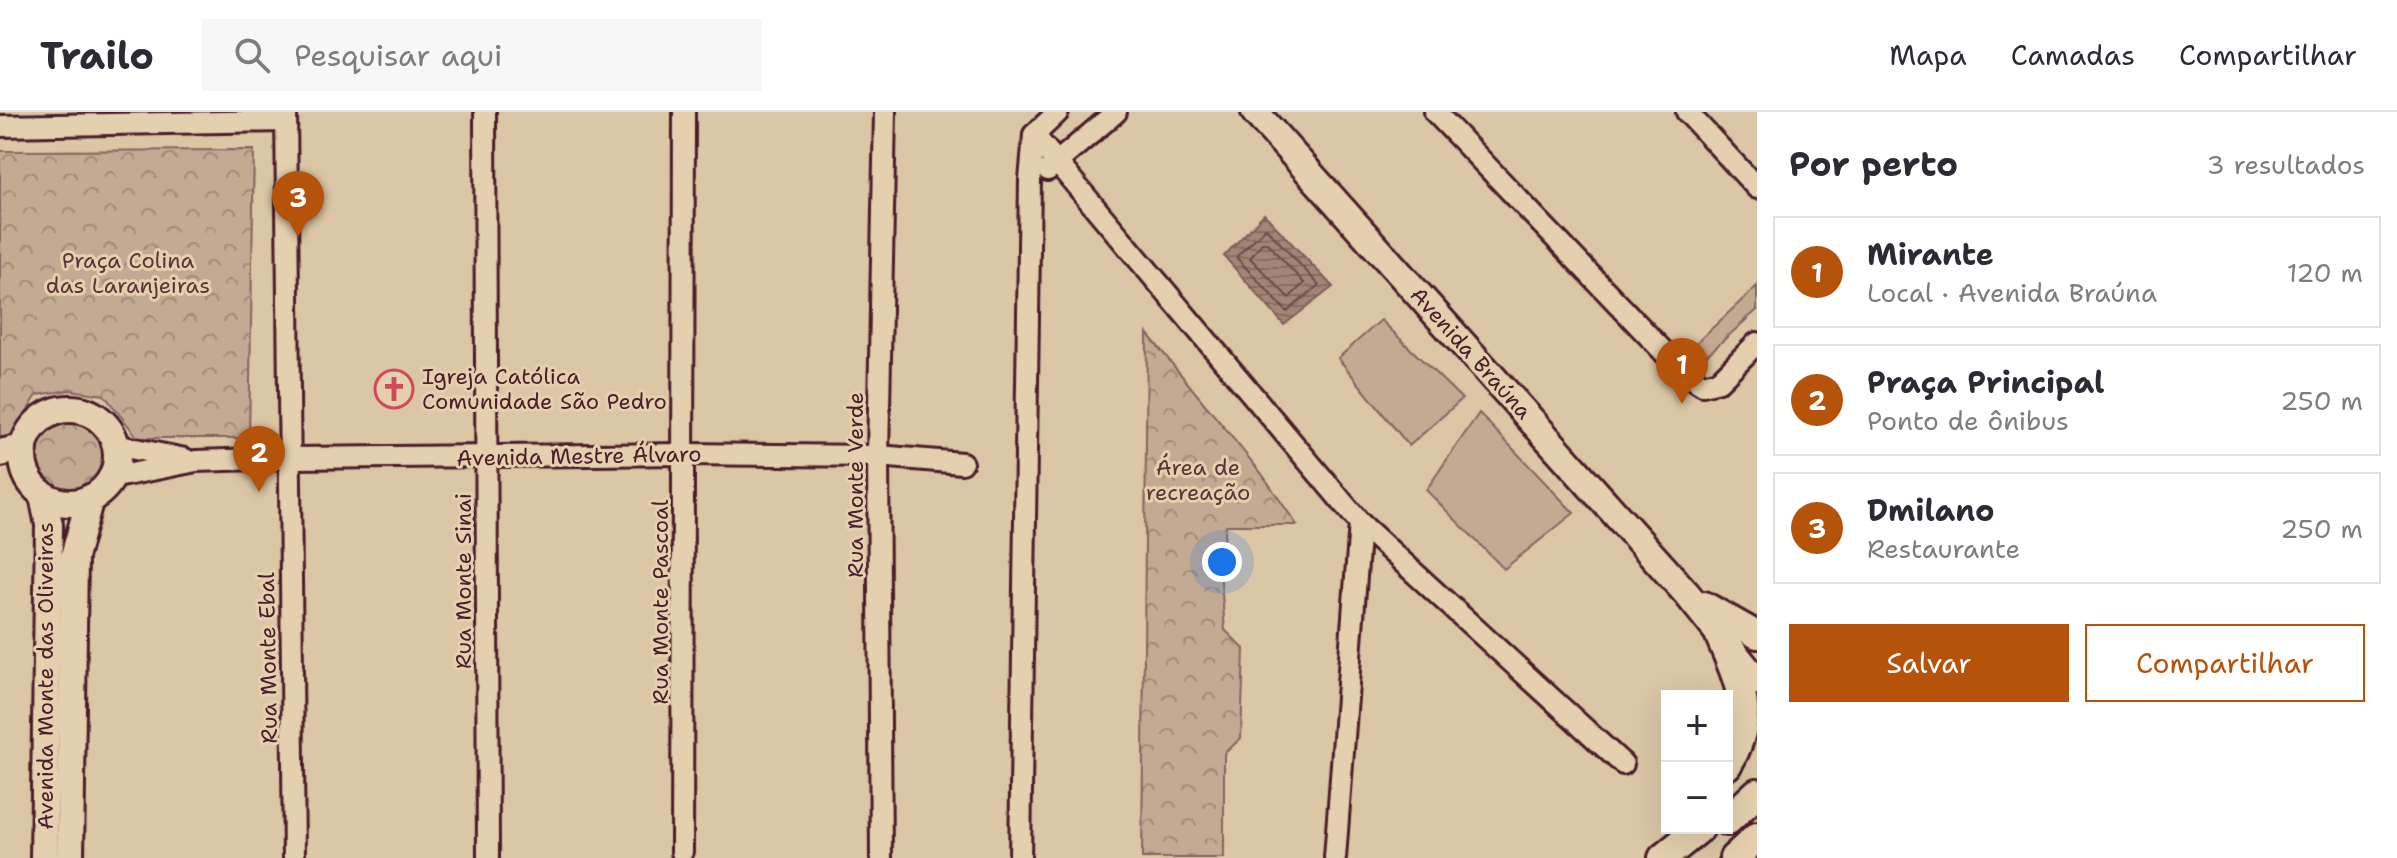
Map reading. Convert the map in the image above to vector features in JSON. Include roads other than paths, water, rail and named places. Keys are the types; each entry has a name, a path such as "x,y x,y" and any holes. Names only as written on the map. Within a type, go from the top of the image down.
{"main road":[{"path":"1720,636 1741,687 1745,715 1742,734 1728,762"},
{"path":"1733,801 1757,783"},
{"path":"1733,815 1757,793"},
{"path":"1648,858 1671,834"},
{"path":"1663,858 1693,834"},
{"path":"1681,858 1711,834"},
{"path":"1734,858 1757,837"}],"street":[{"name":"Rua Monte Sinai","path":"485,112 488,858"},
{"name":"Rua Monte Pascoal","path":"682,852 684,112"},
{"name":"Rua Monte Verde","path":"881,858 878,456 885,112"},
{"path":"1020,858 1030,180 1034,135 1058,112"},
{"path":"1030,180 1059,163 1116,112"},
{"name":"Avenida Braúna","path":"1255,112 1687,594 1757,681"},
{"path":"1435,112 1683,372 1703,385 1719,381 1757,343"},
{"path":"1687,112 1757,188"},
{"path":"0,126 89,119 286,117"},
{"name":"Rua Monte Ebal","path":"286,117 294,858"},
{"path":"1034,135 1360,523 1623,764"},
{"path":"0,474 36,487 66,503 90,498 111,478 115,445 106,427 97,418 78,410 65,410 35,424 12,450 36,487"},
{"name":"Avenida Mestre Álvaro","path":"115,445 196,461"},
{"name":"Avenida Mestre Álvaro","path":"111,478 196,461 291,458 685,454 878,456 962,463"},
{"name":"Avenida Monte das Oliveiras","path":"36,487 49,525 44,858"},
{"name":"Avenida Monte das Oliveiras","path":"70,858 74,557 90,498"},
{"path":"1335,858 1360,523"},
{"name":"Avenida Braúna","path":"1687,594 1757,635"}],"water":[{"path":"1264,214 1333,287 1284,325 1224,256"}],"place":[{"name":"Dmilano","path":"298,237"},
{"name":"Igreja Católica Comunidade São Pedro","path":"394,389"},
{"name":"Mirante","path":"1682,404"},
{"name":"Praça Principal","path":"259,492"}],"park label":[{"name":"Praça Colina das Laranjeiras","path":"128,272"},
{"name":"Área de recreação","path":"1198,480"}]}
